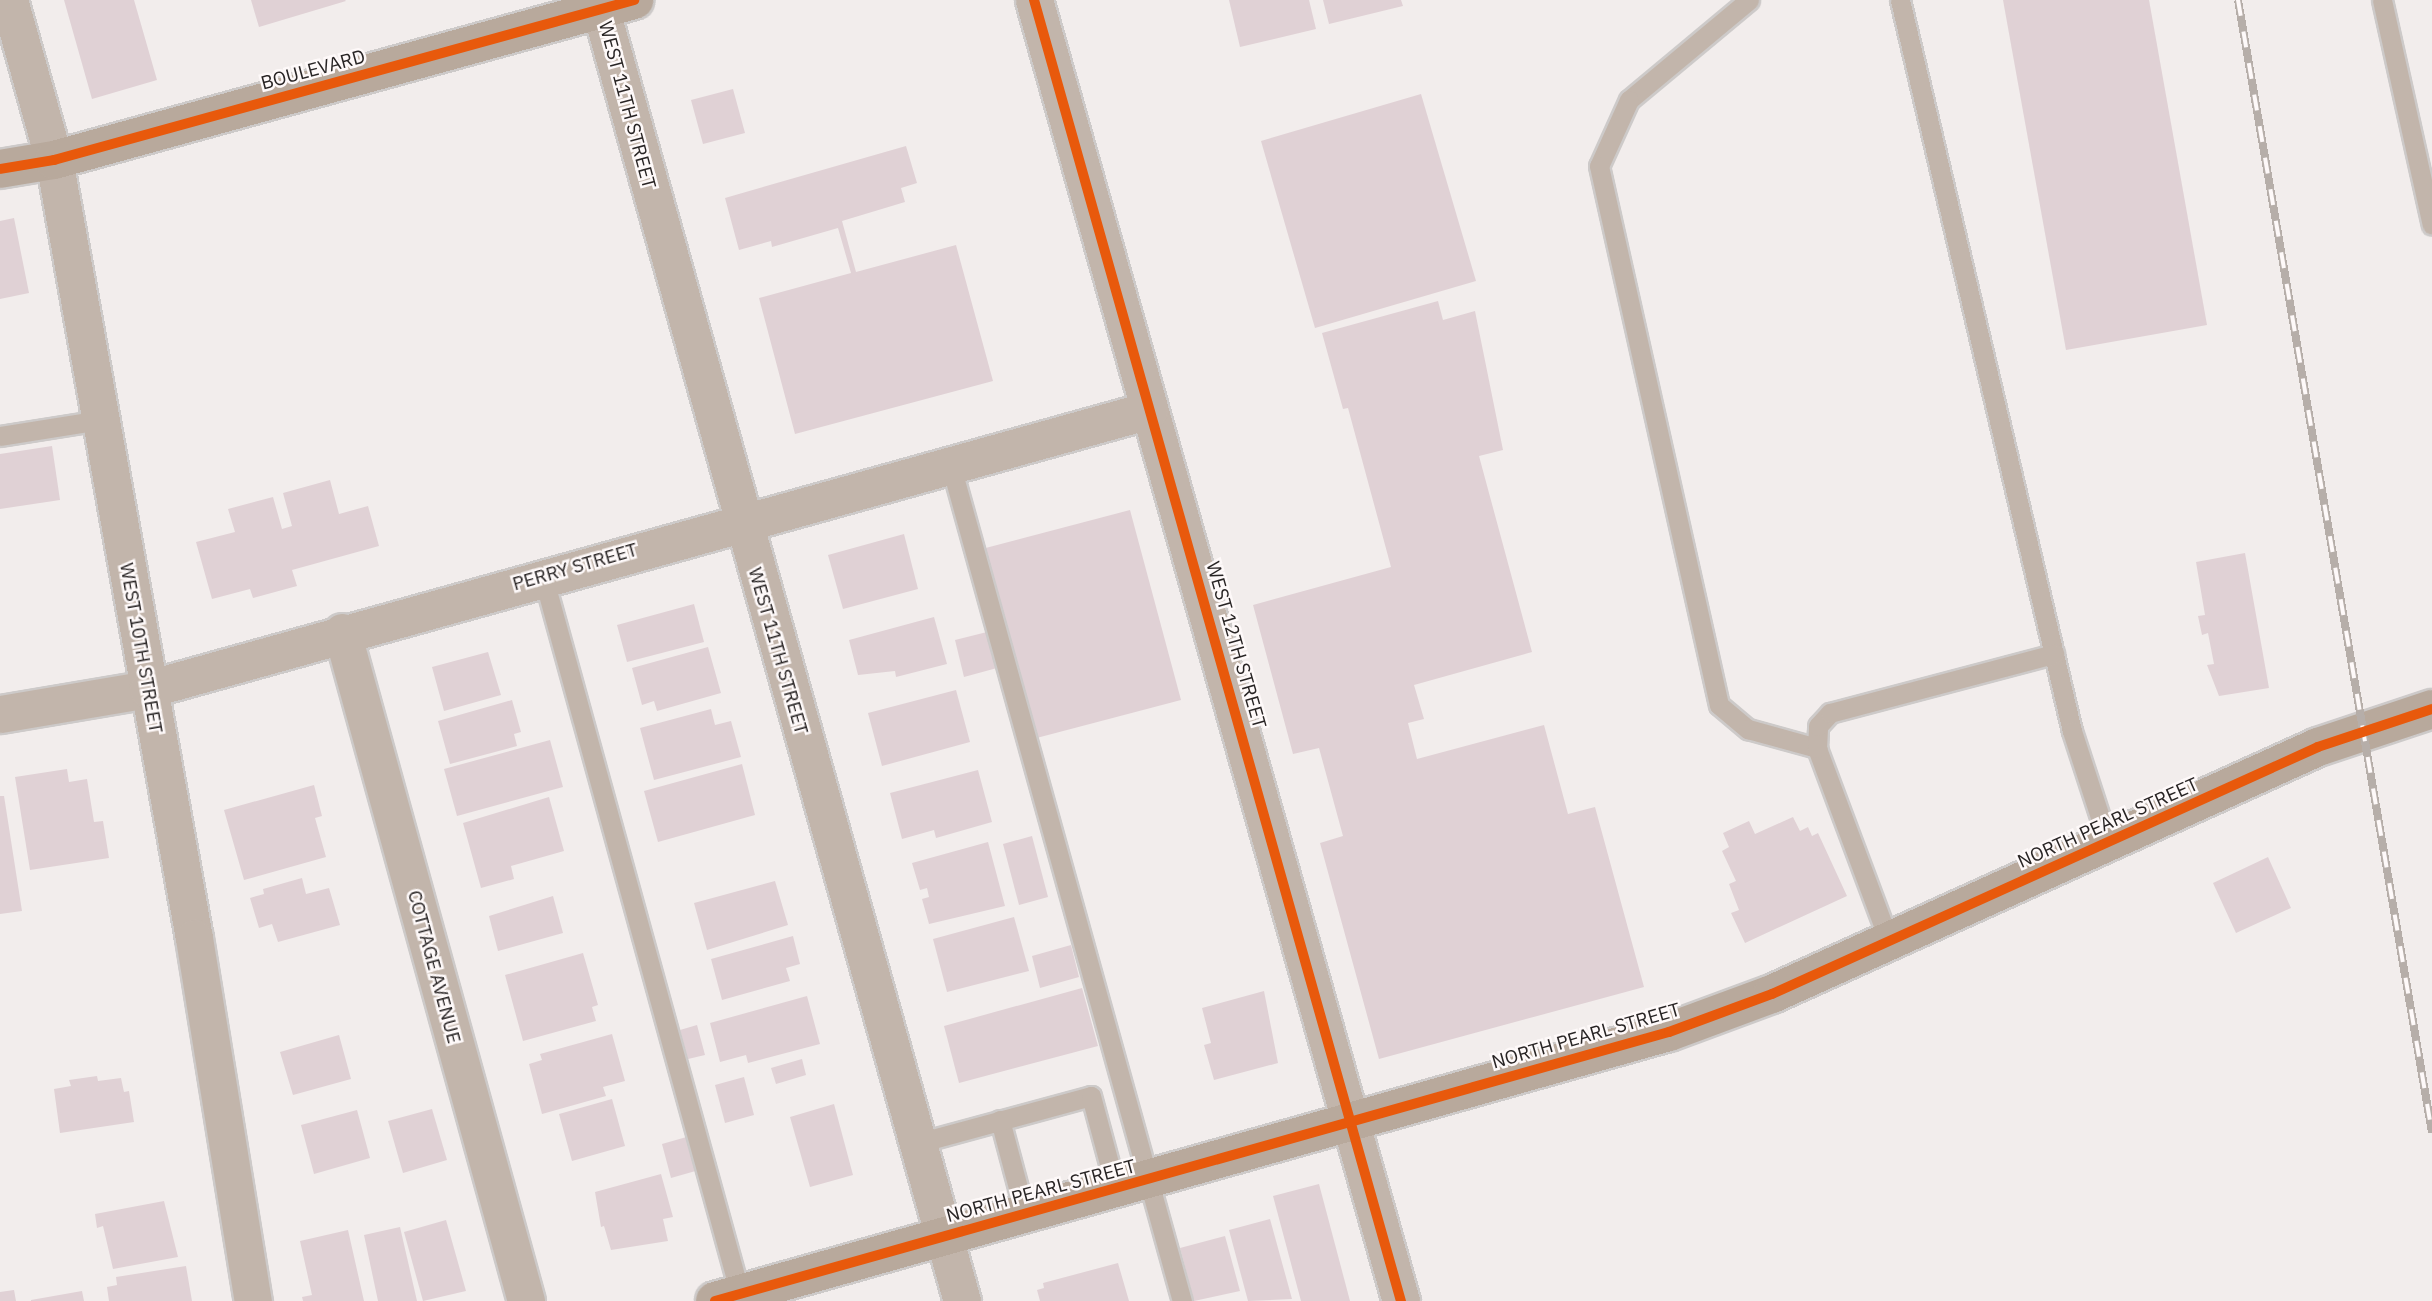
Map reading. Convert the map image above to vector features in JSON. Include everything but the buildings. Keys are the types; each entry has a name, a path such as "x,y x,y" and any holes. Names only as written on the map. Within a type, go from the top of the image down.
{"street":[{"name":"WEST 10TH STREET","path":"9,0 54,160 194,939 253,1301"},
{"name":"WEST 12TH STREET","path":"1034,0 1401,1301"},
{"name":"BOULEVARD","path":"0,169 54,160 611,3"},
{"name":"WEST 11TH STREET","path":"611,3 742,522 962,1301"},
{"name":"PERRY STREET","path":"0,714 148,689 542,576 1149,410"},
{"name":"COTTAGE AVENUE","path":"342,632 526,1301"},
{"name":"NORTH PEARL STREET","path":"732,1299 944,1236 1668,1032 1772,994 2319,747 2432,709"}],"lane":[{"path":"1749,0 1629,100 1599,166 1719,705 1748,729 1818,748"},
{"path":"1900,0 2072,731 2108,842"},
{"path":"2382,0 2432,225"},
{"path":"0,436 100,420"},
{"path":"951,466 1132,1184"},
{"path":"542,576 732,1299"},
{"path":"1889,941 1818,748 1818,726 1830,713 2054,654"},
{"path":"918,1143 1091,1096 1182,1301"},
{"path":"1000,1121 1025,1214"}],"railway":[{"path":"2238,0 2432,1133"}],"cycle path":[{"path":"0,169 54,160 634,0"},
{"path":"1034,0 1401,1301"},
{"path":"715,1301 1669,1032 1772,994 2318,747 2432,709"}]}
